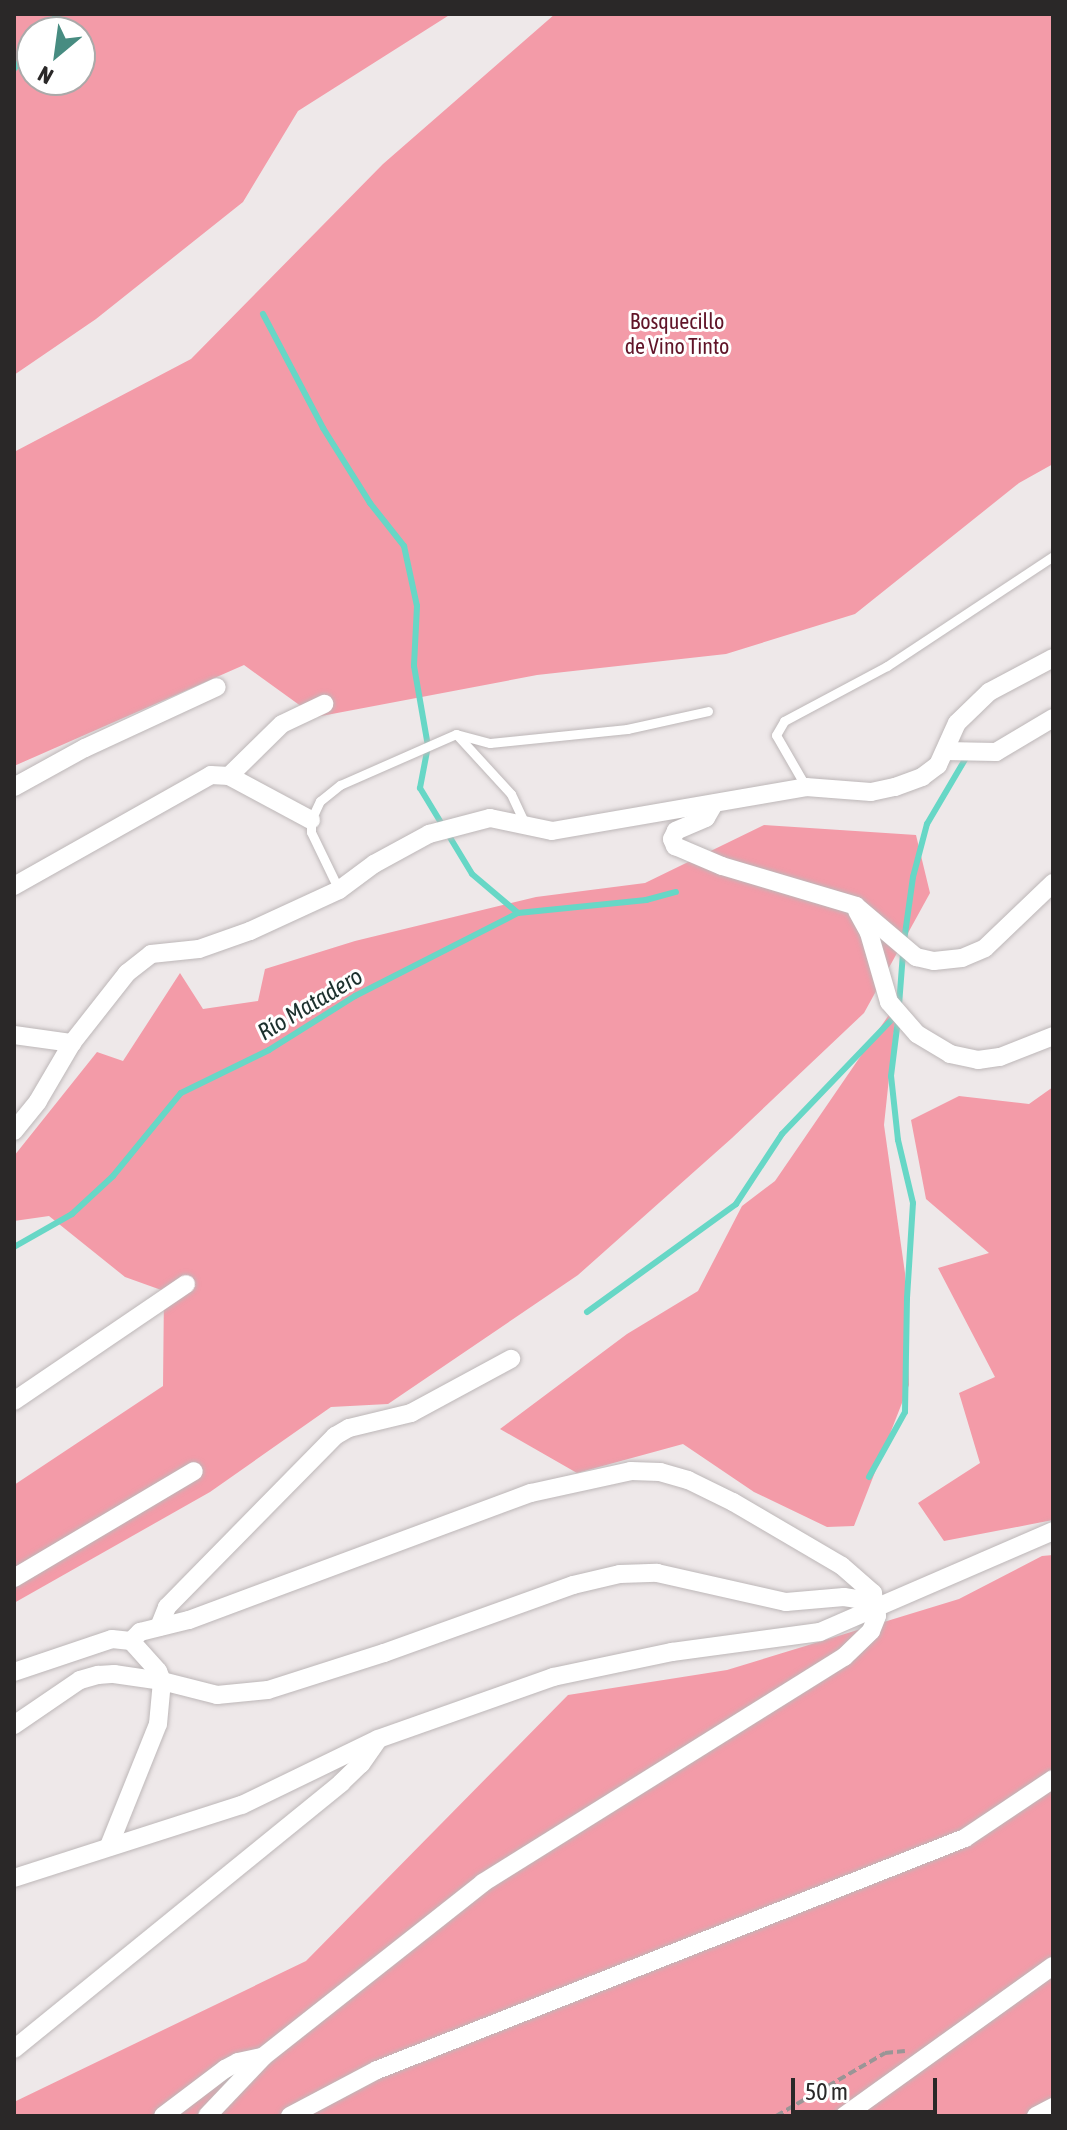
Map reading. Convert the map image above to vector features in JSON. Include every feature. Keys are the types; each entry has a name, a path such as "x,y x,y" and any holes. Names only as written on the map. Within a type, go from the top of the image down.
{"street":[{"path":"14,1131 38,1101 72,1043 143,958 151,954 199,949 250,931 339,890 374,864 429,834 490,818 552,831 806,787 871,792 895,787 922,777 938,765 957,723 989,692 1053,658"},
{"path":"14,787 85,748 217,687"},
{"path":"229,776 282,724 324,704"},
{"path":"945,751 996,752 1053,718"},
{"path":"14,886 211,775 229,776 311,820"},
{"path":"714,804 706,818 676,831 672,839 675,846 722,866 854,905 916,957 934,961 962,958 985,948 1053,883"},
{"path":"854,905 869,933 889,1002 917,1034 950,1054 978,1060 1000,1057 1053,1036"},
{"path":"14,1035 72,1043"},
{"path":"14,1401 186,1284"},
{"path":"159,1627 167,1607 186,1586 335,1436 349,1428 411,1413 511,1359"},
{"path":"14,1578 194,1471"},
{"path":"131,1641 140,1632 189,1620 531,1493 631,1471 660,1472 688,1480 733,1502 842,1566 873,1593 875,1606 871,1631 844,1657 483,1883 263,2057 207,2116"},
{"path":"14,1878 242,1805 378,1739 553,1677 672,1652 820,1632 1053,1531"},
{"path":"14,1725 80,1680 114,1674 162,1681 217,1695 268,1690 384,1653 573,1585 635,1572 679,1577 786,1602 844,1597 875,1606"},
{"path":"14,1672 112,1639 131,1641 158,1671 162,1681 158,1724 113,1829 109,1846"},
{"path":"14,2049 341,1783 372,1752 378,1739"},
{"path":"290,2116 377,2070 965,1838 1053,1779"},
{"path":"844,2116 1053,1966"},
{"path":"163,2116 225,2069 263,2057"},
{"path":"1036,2116 1053,2107"}],"lane":[{"path":"806,787 776,735 784,721 887,666 1053,556"},
{"path":"339,890 313,843 311,820 328,792 456,734 490,743 627,729 708,711"},
{"path":"456,734 511,794 526,827"}],"path":[{"path":"776,2116 885,2053 904,2051 920,2062"}],"green space":[{"path":"14,14 451,14 298,111 243,202 96,319 14,375"},
{"name":"Bosquecillo de Vino Tinto","path":"555,14 1053,14 1053,464 1019,483 855,614 726,654 537,675 316,717 244,665 14,766 14,452 191,359 383,164"},
{"path":"764,825 916,835 930,893 864,1013 732,1138 578,1275 388,1404 331,1407 210,1492 14,1603 14,1485 163,1386 164,1291 125,1277 49,1216 14,1221 14,1156 97,1052 123,1061 180,973 203,1009 258,1001 265,969 355,941 536,897 645,883"},
{"path":"897,1003 884,1125 905,1273 909,1385 854,1526 827,1527 754,1492 683,1444 577,1473 500,1429 627,1334 698,1291 742,1206 775,1181"},
{"path":"1053,1087 1053,1520 944,1541 918,1503 980,1463 959,1393 995,1377 938,1268 989,1253 926,1199 911,1120 959,1096 1029,1104"},
{"path":"1053,1555 1053,2116 14,2116 14,2102 306,1961 568,1695 727,1670 959,1599 1042,1556"}],"waterway":[{"path":"263,314 323,428 370,503 404,546 417,606 414,666 428,746 420,788 472,874 518,913"},
{"path":"904,941 913,877 927,824 967,756"},
{"name":"Río Matadero","path":"14,1247 72,1214 113,1176 181,1093 269,1050 355,996 518,913 646,900 676,892"},
{"path":"899,1005 903,953"},
{"path":"587,1312 736,1204 782,1134 896,1015"},
{"path":"869,1477 905,1412 913,1203 898,1140 891,1076 898,1020"}]}
